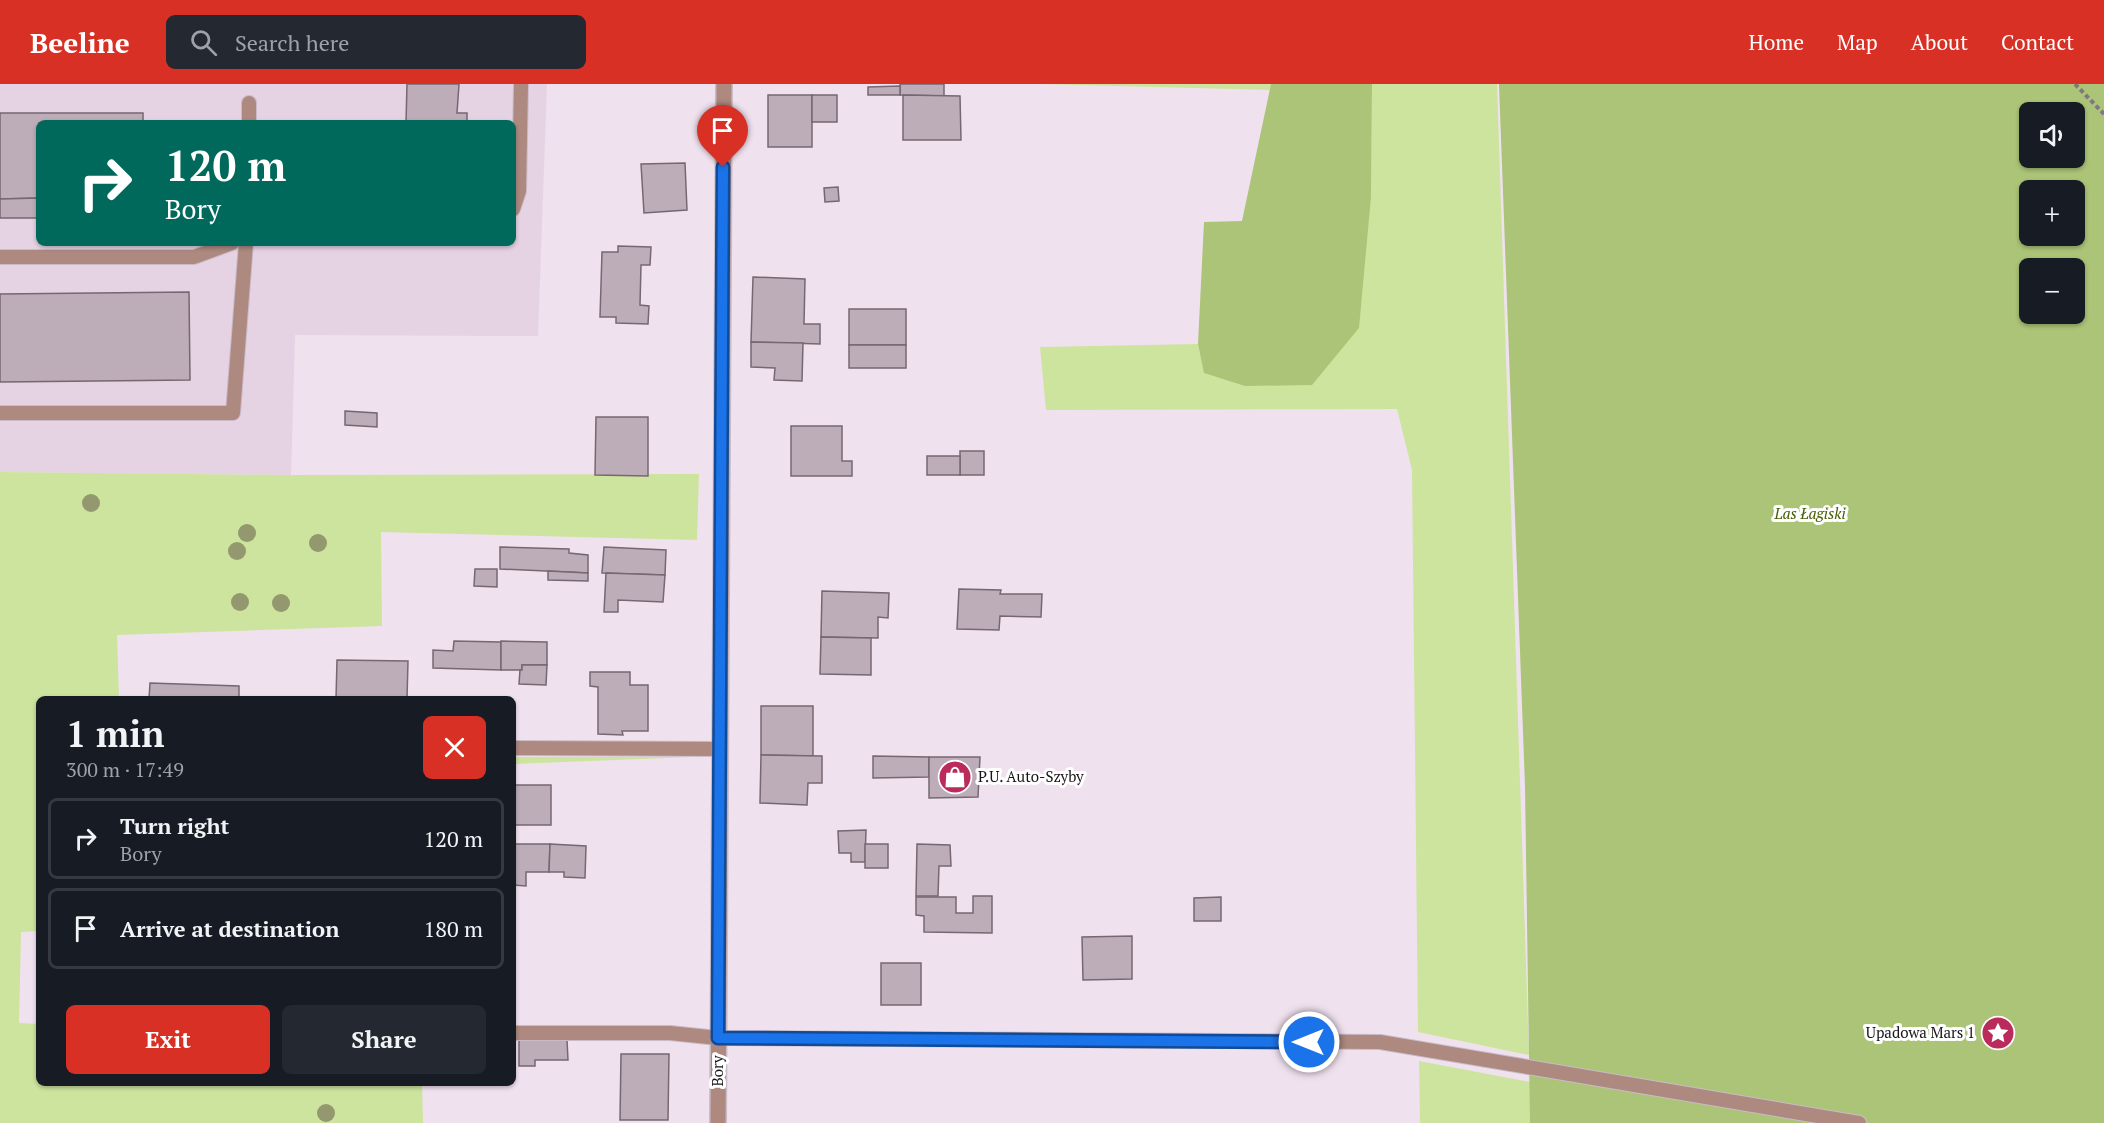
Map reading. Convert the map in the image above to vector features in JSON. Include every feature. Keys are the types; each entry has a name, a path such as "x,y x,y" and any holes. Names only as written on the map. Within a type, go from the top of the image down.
{"street":[{"name":"Bory","path":"718,1123 724,84"}],"lane":[{"path":"516,200 519,191 521,84"},
{"path":"249,103 249,120"},
{"path":"0,257 194,257 224,246"},
{"path":"0,414 233,413 246,246"},
{"path":"516,748 720,749"},
{"path":"516,1033 670,1034 718,1038 1380,1042 1859,1123"}],"path":[{"path":"2075,84 2104,114"}],"shaded area":[{"path":"0,84 547,84 538,336 295,335 291,475 0,472"}],"green space":[{"path":"1040,84 1271,84 1270,90"},
{"path":"1271,84 1372,84 1371,197 1359,328 1312,385 1245,386 1204,373 1198,344 1204,222 1242,221"},
{"path":"1372,84 1497,84 1529,1055 1418,1032 1412,470 1397,409 1046,410 1040,347 1198,344 1205,373 1371,197"},
{"name":"Las Łagiski","path":"1499,84 2104,84 2104,1123 1530,1123 1525,786"},
{"path":"0,472 291,475 699,474 697,540 381,532 382,626 117,635 119,696 36,696 36,931 21,932 19,1023 36,1024 36,1086 422,1086 423,1123 0,1123"},
{"path":"516,757 693,757 516,764"},
{"path":"1419,1061 1530,1082 1530,1123 1420,1123"}],"building":[{"path":"407,84 459,84 457,113 467,113 467,120 406,120"},
{"path":"900,84 944,84 944,96 900,95"},
{"path":"900,86 900,95 868,95 868,87"},
{"path":"768,95 812,95 812,147 768,147"},
{"path":"812,95 837,95 837,122 812,122"},
{"path":"903,95 960,96 961,140 903,140"},
{"path":"0,113 143,113 143,120 36,120 36,198 0,199"},
{"path":"685,163 687,210 644,213 641,164"},
{"path":"838,187 839,201 825,202 824,188"},
{"path":"36,198 36,218 0,218 0,199"},
{"path":"618,246 651,247 650,265 641,265 640,305 649,306 648,324 616,323 616,317 600,317 602,252 618,252"},
{"path":"753,277 805,279 804,324 820,324 820,344 751,342"},
{"path":"189,292 190,380 0,382 0,294"},
{"path":"849,309 906,309 906,345 849,345"},
{"path":"751,342 803,343 802,381 774,380 775,368 751,367"},
{"path":"849,345 906,345 906,368 849,368"},
{"path":"345,411 377,413 377,427 345,425"},
{"path":"596,417 648,417 648,476 595,475"},
{"path":"791,426 842,426 842,461 852,461 852,476 791,476"},
{"path":"960,451 984,451 984,475 960,475"},
{"path":"927,456 960,456 960,475 927,475"},
{"path":"500,547 569,549 569,553 588,555 588,573 500,569"},
{"path":"604,547 666,550 665,575 602,573"},
{"path":"475,569 497,569 497,587 474,586"},
{"path":"548,571 588,573 588,581 548,580"},
{"path":"606,573 665,575 663,602 618,600 618,612 604,612"},
{"path":"959,589 1001,590 1000,594 1042,594 1041,617 1000,616 999,630 957,629"},
{"path":"822,591 889,593 888,618 878,617 878,638 821,637"},
{"path":"821,637 871,638 871,675 820,674"},
{"path":"454,641 501,642 501,670 433,668 433,650 453,651"},
{"path":"501,641 547,642 547,665 522,665 522,670 501,670"},
{"path":"337,660 408,661 407,696 336,696"},
{"path":"522,665 547,665 546,685 519,684"},
{"path":"590,672 630,672 630,685 648,685 648,731 622,731 623,735 598,734 598,687 590,686"},
{"path":"150,683 239,686 239,696 149,696"},
{"path":"761,706 813,706 813,756 761,755"},
{"path":"761,755 822,756 822,783 808,783 807,805 760,803"},
{"path":"873,756 929,757 929,777 873,778"},
{"path":"929,757 980,757 978,797 929,798"},
{"path":"516,785 551,785 551,825 516,825"},
{"path":"866,830 865,862 851,862 851,853 839,853 838,831"},
{"path":"516,844 550,844 549,872 526,872 526,886 516,885"},
{"path":"550,844 586,846 585,878 564,877 564,872 549,872"},
{"path":"865,844 888,844 888,868 865,868"},
{"path":"917,844 950,845 951,866 939,866 938,896 916,896"},
{"path":"973,896 992,896 992,933 924,932 924,916 916,915 916,897 956,897 956,913 973,913"},
{"path":"1221,897 1221,921 1194,921 1194,898"},
{"path":"1132,936 1132,979 1083,980 1082,937"},
{"path":"881,963 921,963 921,1005 881,1005"},
{"path":"519,1040 567,1040 568,1060 535,1060 535,1066 519,1066"},
{"path":"621,1054 669,1054 668,1120 620,1120"}],"place":[{"name":"P.U. Auto-Szyby","path":"955,777"},
{"name":"Upadowa Mars 1","path":"1998,1033"}],"route":[{"path":"723,167 718,1038 1309,1042"}]}
